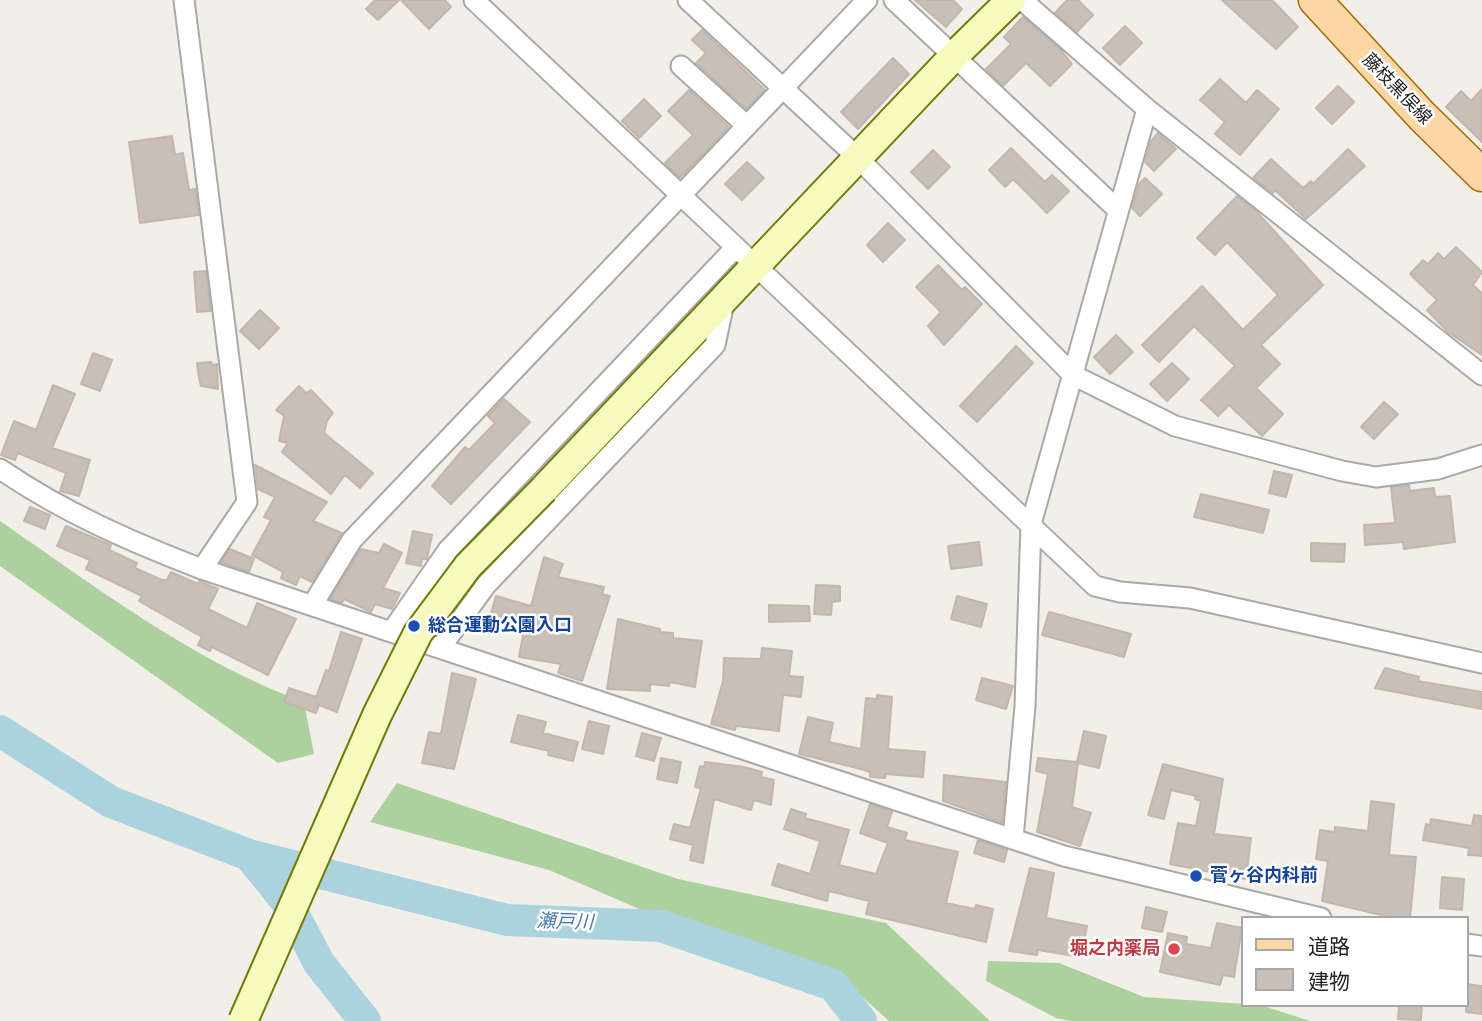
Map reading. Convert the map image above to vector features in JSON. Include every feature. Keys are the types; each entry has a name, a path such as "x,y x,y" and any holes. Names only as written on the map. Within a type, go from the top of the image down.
{"main road":[{"name":"藤枝黒俣線","path":"1315,0 1413,107 1482,174"}],"street":[{"path":"184,0 247,502 202,569"},
{"path":"474,0 1095,586 1119,593 1190,598 1482,663"},
{"path":"688,0 858,158 1073,375 1175,425 1342,471 1376,477 1438,469 1482,455"},
{"path":"313,604 352,540 867,0"},
{"path":"894,0 1117,209"},
{"path":"393,631 448,550 746,256 858,158 1011,0"},
{"path":"1022,0 1147,109 1482,375"},
{"path":"681,66 747,126"},
{"path":"1013,838 1025,706 1031,524 1147,109"},
{"path":"441,647 486,585 715,345 725,297 746,256"},
{"path":"243,1021 377,715 418,633 468,566 725,297"},
{"path":"0,469 69,512 136,544 202,569 1064,856 1313,916"}],"green space":[{"path":"0,521 109,597 185,645 263,685 304,702 314,754 278,763 0,566"},
{"path":"397,783 678,879 886,923 990,1021 889,1021 831,969 667,921 549,870 370,822"},
{"path":"988,961 1059,963 1144,997 1240,1004 1240,1007 1266,1007 1310,1021 1071,1021 1056,1018 986,981"}],"building":[{"path":"375,0 399,0 378,20 366,9"},
{"path":"401,0 445,0 451,7 429,29"},
{"path":"915,0 953,0 962,9 946,27"},
{"path":"1067,0 1078,0 1093,15 1077,32 1055,13"},
{"path":"1222,0 1272,0 1298,27 1276,49"},
{"path":"1023,17 1060,49 1072,64 1050,86 1026,63 1003,86 986,69 1011,44 1004,37"},
{"path":"1125,26 1142,43 1120,65 1103,48"},
{"path":"702,30 765,90 746,109 696,63 706,53 692,40"},
{"path":"893,58 909,74 858,129 841,112"},
{"path":"1220,79 1246,103 1257,90 1279,109 1240,155 1215,134 1225,122 1200,100"},
{"path":"1338,86 1354,102 1332,124 1316,108"},
{"path":"1482,89 1482,142 1446,107 1461,91 1471,101"},
{"path":"689,90 729,127 680,178 665,163 693,135 668,111"},
{"path":"644,99 661,116 639,138 622,121"},
{"path":"1158,133 1176,149 1154,171 1145,162 1151,141"},
{"path":"172,136 175,155 183,153 189,190 195,189 199,215 140,223 129,142"},
{"path":"1011,148 1045,182 1052,175 1069,191 1047,213 1013,179 1005,187 989,170"},
{"path":"1348,149 1365,166 1306,219 1275,190 1273,193 1253,178 1271,159 1303,188 1311,181 1313,184"},
{"path":"933,150 950,167 928,189 911,172"},
{"path":"747,162 764,178 742,200 725,184"},
{"path":"1145,178 1162,194 1140,216 1132,208 1139,184"},
{"path":"1237,196 1256,211 1323,285 1261,345 1280,364 1256,388 1283,414 1262,436 1229,405 1218,416 1201,400 1235,366 1194,326 1159,362 1142,345 1202,286 1243,330 1278,295 1227,242 1215,255 1197,238"},
{"path":"888,223 905,240 883,262 867,245"},
{"path":"1456,247 1482,272 1473,285 1482,293 1482,355 1448,332 1427,310 1437,300 1410,274 1423,260 1428,264 1438,253 1444,259"},
{"path":"938,265 962,290 965,287 982,304 944,345 928,326 941,312 916,287"},
{"path":"206,271 211,311 197,312 194,272"},
{"path":"260,310 279,328 259,349 240,331"},
{"path":"1116,335 1133,352 1110,374 1094,357"},
{"path":"1016,346 1033,363 977,422 960,406"},
{"path":"93,353 112,360 100,391 81,384"},
{"path":"211,362 212,365 217,364 218,389 201,386 197,363"},
{"path":"1172,363 1189,379 1167,401 1150,384"},
{"path":"53,385 75,394 52,448 90,460 79,496 60,491 66,473 18,453 15,460 1,455 14,421 36,430"},
{"path":"299,386 306,393 311,390 333,413 327,421 324,433 373,473 360,488 345,475 331,494 282,452 288,443 279,441 284,416 276,410"},
{"path":"504,399 530,422 451,504 432,486 465,447 469,450 495,423 488,416"},
{"path":"1384,402 1398,414 1374,439 1361,427"},
{"path":"255,465 327,502 313,521 342,533 312,582 300,576 296,585 281,578 283,572 252,555 271,520 264,517 275,497 258,489"},
{"path":"1274,471 1292,475 1286,497 1269,493"},
{"path":"1409,485 1410,491 1434,488 1435,497 1450,496 1455,542 1404,549 1403,542 1365,545 1364,525 1395,523 1391,487"},
{"path":"1201,494 1269,510 1263,533 1194,517"},
{"path":"30,507 50,515 45,529 24,521"},
{"path":"66,526 111,545 109,550 137,563 135,568 162,580 167,580 171,572 198,584 199,581 218,589 208,609 247,628 257,603 296,619 268,675 212,647 210,651 198,645 202,637 139,601 142,596 86,569 90,560 57,546"},
{"path":"413,531 432,535 427,559 422,559 421,566 406,563"},
{"path":"979,542 982,565 951,569 948,546"},
{"path":"1311,543 1345,544 1344,562 1311,561"},
{"path":"384,544 402,553 383,588 400,593 392,609 375,604 371,612 344,599 342,603 330,599 361,549 379,553"},
{"path":"230,549 254,559 249,572 221,562"},
{"path":"544,557 563,564 558,577 604,587 602,594 610,596 582,681 558,673 561,664 519,657 524,630 489,620 496,596 531,606"},
{"path":"816,585 840,586 840,601 832,602 831,615 814,614"},
{"path":"957,596 987,604 981,627 951,619"},
{"path":"769,605 809,606 810,621 769,622"},
{"path":"1049,612 1131,634 1124,657 1042,635"},
{"path":"618,619 660,629 660,632 673,633 673,638 702,641 695,687 670,682 669,686 650,684 650,691 607,689"},
{"path":"341,632 362,639 337,712 319,705 316,713 284,702 289,688 316,697 326,670 329,671"},
{"path":"762,648 792,651 789,676 803,677 801,697 783,695 779,731 736,726 735,730 711,724 723,681 724,658 761,659"},
{"path":"1385,668 1419,677 1418,681 1482,692 1482,709 1375,688"},
{"path":"452,673 476,679 454,769 422,763 429,732 441,734"},
{"path":"982,678 1013,686 1006,709 976,700"},
{"path":"877,695 892,697 888,749 925,752 923,777 886,774 885,778 870,777 870,772 861,769 799,754 808,717 833,723 829,742 861,749 866,698 877,699"},
{"path":"518,715 546,722 543,733 578,742 573,761 548,755 549,751 511,742"},
{"path":"589,721 609,726 603,754 582,749"},
{"path":"1084,731 1106,736 1099,768 1078,763 1072,807 1091,813 1080,846 1037,832 1048,774 1036,771 1038,758 1077,762"},
{"path":"642,733 661,738 654,761 636,756"},
{"path":"661,758 681,762 677,783 657,779"},
{"path":"705,762 744,767 762,772 761,777 774,780 771,805 754,800 751,810 714,799 703,863 690,860 693,845 670,839 674,824 690,828 701,788 695,787 700,766 704,767"},
{"path":"1163,764 1223,779 1214,834 1251,838 1246,879 1170,864 1178,823 1196,826 1201,801 1195,799 1196,796 1171,790 1164,819 1148,815"},
{"path":"944,775 1006,782 1002,822 943,801"},
{"path":"1371,801 1394,804 1389,855 1416,857 1410,916 1386,916 1322,901 1328,861 1316,859 1320,830 1335,832 1335,827 1368,831"},
{"path":"870,804 892,812 887,827 907,833 905,840 958,852 946,903 975,909 976,905 993,909 986,942 866,914 869,901 829,891 827,901 772,885 778,864 810,874 820,841 784,829 791,809 806,814 805,818 849,830 839,865 876,874 888,843 860,833"},
{"path":"1474,815 1482,816 1482,856 1468,855 1469,848 1423,840 1426,824 1430,825 1431,819 1472,826"},
{"path":"978,840 1007,850 1004,862 974,853"},
{"path":"1030,868 1054,873 1046,918 1087,926 1081,957 1038,950 1037,955 1009,951"},
{"path":"1442,877 1464,879 1462,910 1440,908"},
{"path":"1146,907 1167,912 1162,932 1142,928"},
{"path":"1217,923 1240,928 1234,977 1223,975 1220,985 1160,972 1168,933 1187,937 1186,944 1211,948"},
{"path":"1468,984 1482,986 1482,1014 1466,1012"},
{"path":"1399,1007 1422,1007 1421,1020 1398,1019"}],"waterway":[{"name":"瀬戸川","path":"0,731 111,802 249,855 507,920 661,926 833,985 861,1021"},
{"name":"瀬戸川","path":"249,855 287,902 319,963 365,1021"}],"place":[{"name":"総合運動公園入口","path":"414,626"},
{"name":"菅ヶ谷内科前","path":"1196,876"},
{"name":"堀之内薬局","path":"1174,949"}]}
